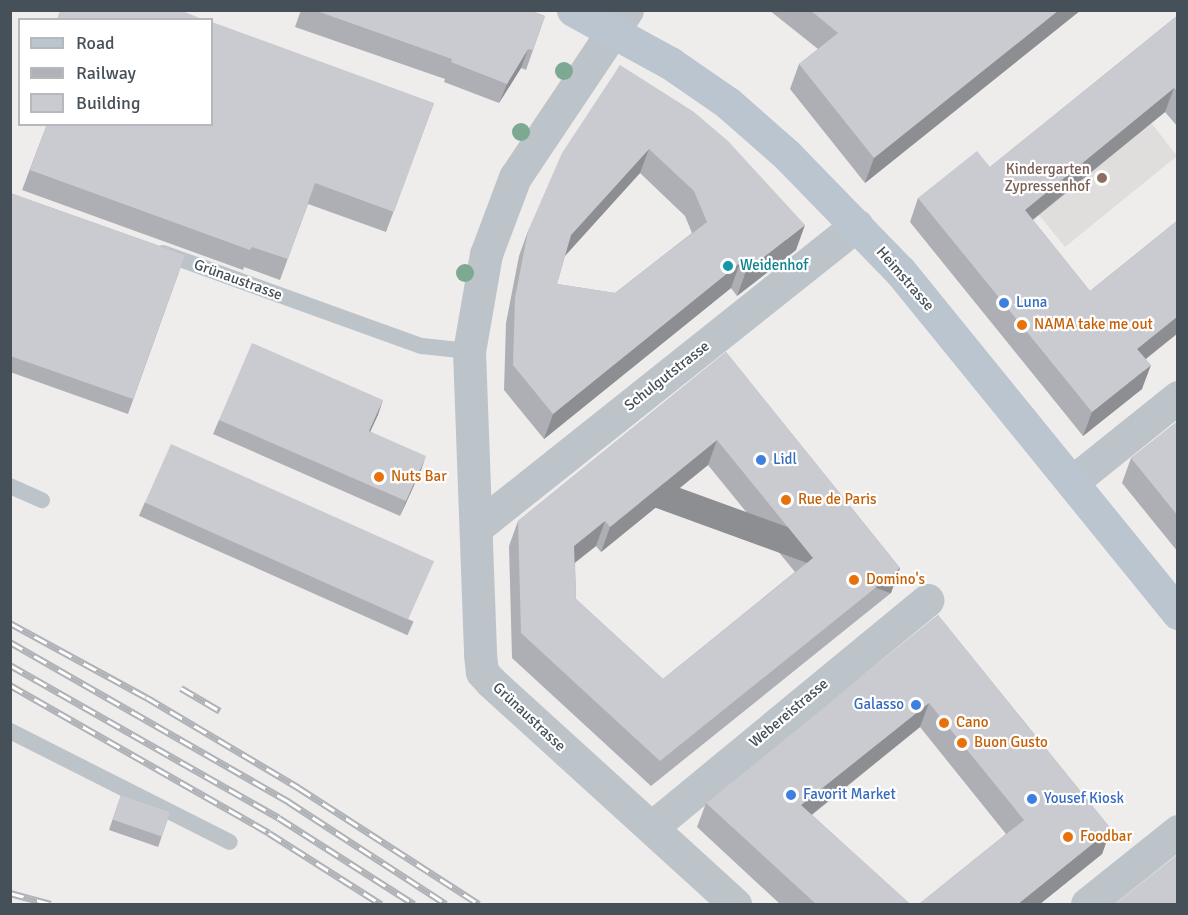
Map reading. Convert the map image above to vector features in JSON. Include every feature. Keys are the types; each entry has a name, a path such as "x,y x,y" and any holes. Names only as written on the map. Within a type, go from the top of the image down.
{"street":[{"name":"Heimstrasse","path":"573,10 621,21 728,103 857,225 907,280 1178,613"},
{"name":"Grünaustrasse","path":"621,21 545,128 515,177 486,254 469,351 482,672 735,904"},
{"name":"Schulgutstrasse","path":"477,527 857,225"},
{"path":"1072,482 1178,398"},
{"name":"Webereistrasse","path":"652,827 927,600"},
{"path":"1087,904 1178,831"}],"lane":[{"name":"Grünaustrasse","path":"145,246 422,346 469,351"},
{"path":"10,486 42,500"},
{"path":"10,731 230,842"}],"shaded area":[{"name":"Kindergarten Zypressenhof","path":"1118,80 1177,156 1065,247 1027,200"}],"building":[{"path":"60,10 180,10 199,18 58,18"},
{"path":"314,10 529,10 545,16 533,50 528,49 507,84 451,62 452,59"},
{"path":"810,10 1059,10 874,158 799,64 838,33"},
{"path":"1178,15 1178,92 1174,88 1025,210 1090,291 1178,220 1178,316 1137,349 1151,365 1092,412 918,198 977,151 990,167"},
{"path":"213,22 434,103 394,212 315,183 288,259 252,247 250,250 30,170 46,126 213,126"},
{"name":"Weidenhof","path":"620,65 694,112 728,141 805,225 746,271 740,263 553,414 513,365 515,298 528,231 562,153","holes":["649,149 694,191 707,222 615,293 557,284 571,235"]},
{"path":"10,193 185,255 133,399 10,356"},
{"path":"252,343 383,400 369,431 426,456 406,501 219,420"},
{"path":"726,352 900,568 660,761 521,633 518,521","holes":["717,440 813,558 663,679 576,599 574,546 605,521 610,527"]},
{"path":"1178,421 1178,516 1131,458"},
{"path":"171,444 434,561 408,620 145,502"},
{"path":"938,615 1111,829 1018,904 919,904 1024,820 929,703 801,805 910,904 816,904 706,803"},
{"path":"121,795 170,812 162,837 113,820"},
{"path":"1178,854 1178,904 1115,904"}],"railway":[{"path":"10,623 146,697 299,788 479,904"},
{"path":"10,642 289,802 446,904"},
{"path":"10,665 279,818 414,904"},
{"path":"10,685 269,833 381,904"},
{"path":"181,688 220,711"},
{"path":"10,893 51,904"}],"place":[{"name":"Kindergarten Zypressenhof","path":"1102,178"},
{"name":"Weidenhof","path":"728,266"},
{"name":"Luna","path":"1004,303"},
{"name":"NAMA take me out","path":"1022,325"},
{"name":"Lidl","path":"761,460"},
{"name":"Nuts Bar","path":"379,477"},
{"name":"Rue de Paris","path":"786,500"},
{"name":"Domino's","path":"854,580"},
{"name":"Galasso","path":"916,705"},
{"name":"Cano","path":"944,723"},
{"name":"Buon Gusto","path":"962,743"},
{"name":"Favorit Market","path":"791,795"},
{"name":"Yousef Kiosk","path":"1032,799"},
{"name":"Foodbar","path":"1068,837"}]}
